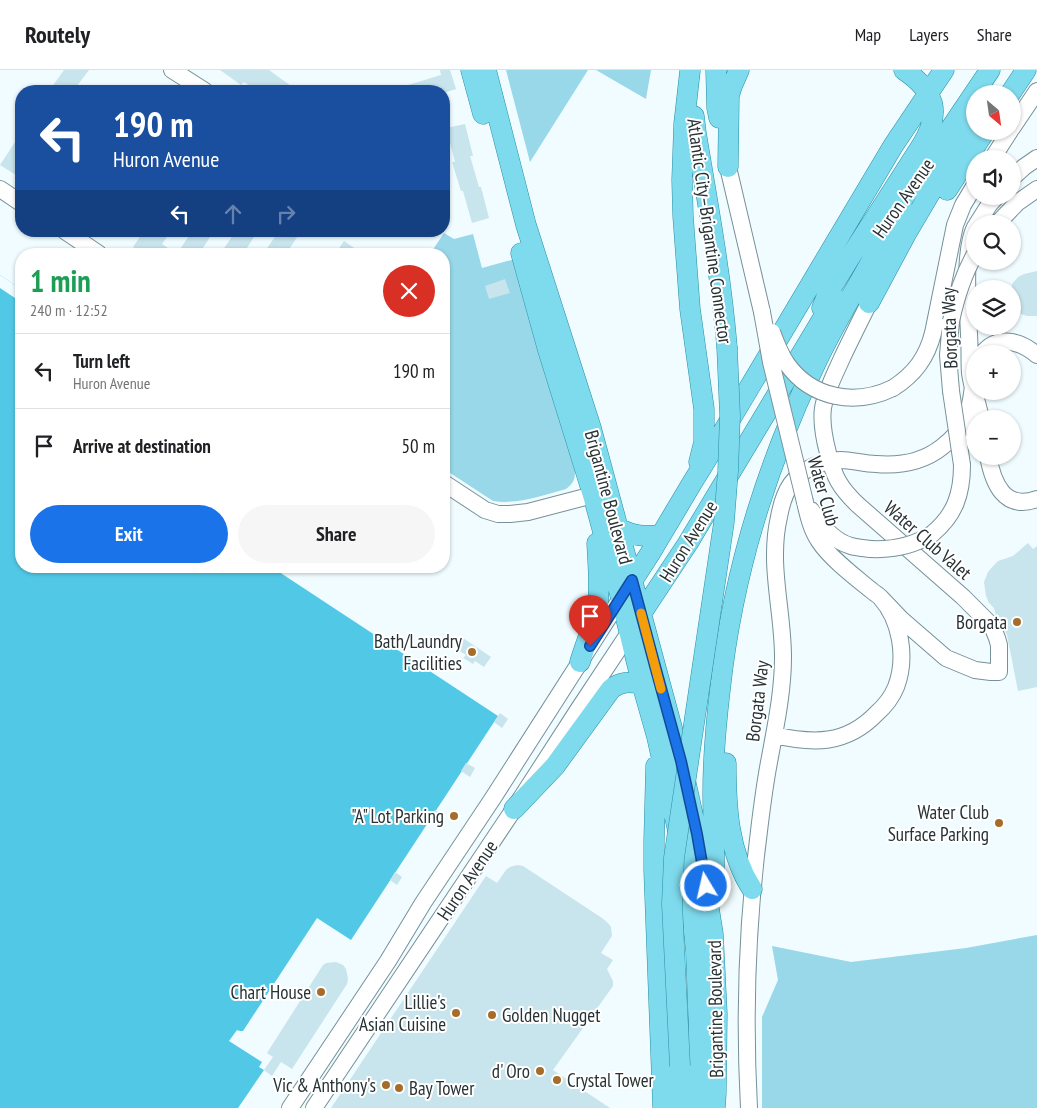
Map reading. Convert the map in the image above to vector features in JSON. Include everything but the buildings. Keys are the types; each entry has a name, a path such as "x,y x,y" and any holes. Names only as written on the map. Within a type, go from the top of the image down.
{"main road":[{"name":"Brigantine Boulevard","path":"471,70 557,348 591,428 681,761 700,852 714,934 717,1014 716,1103"},
{"name":"Brigantine Boulevard","path":"486,70 594,499 621,598 680,840 692,912 696,952 699,1042 681,1106"},
{"path":"716,70 717,108 728,166"},
{"path":"728,166 730,96 739,70"},
{"path":"808,342 828,293 926,138 932,122 933,106 928,92 904,70"},
{"name":"Huron Avenue","path":"621,598 710,454 893,146 944,70"},
{"name":"Huron Avenue","path":"629,633 688,543 857,264 902,202 990,70"},
{"path":"992,85 999,70"},
{"path":"1016,85 1026,70"},
{"path":"690,71 684,124 683,216 687,278 704,409 702,453 692,483"},
{"name":"Atlantic City–Brigantine Connector","path":"681,1106 673,927 673,872 724,522 730,416 724,310 696,133 690,71"},
{"path":"870,303 906,234 966,132"},
{"path":"870,303 979,140"},
{"path":"714,934 712,791 717,717 726,647 752,531 763,492 788,426 814,367 902,202"},
{"path":"580,662 598,602 599,570 594,499"},
{"path":"618,528 642,536 661,535"},
{"path":"726,647 729,692 726,750 728,813 736,857 752,889"},
{"path":"514,810 555,766 615,685 625,682 642,684"},
{"path":"656,737 654,850 681,1106"}],"street":[{"path":"172,70 196,85"},
{"path":"1021,116 1037,91"},
{"path":"1021,169 1037,158"},
{"name":"Water Club","path":"728,166 762,312 771,362 814,533 824,548 880,597 895,622 901,649 896,688 885,704 864,725 847,735 828,740 809,741 774,735"},
{"path":"0,189 15,199"},
{"path":"1006,215 1017,203 1037,189"},
{"path":"762,312 787,364 800,378 816,389 834,396 853,398 873,396 894,388 918,367 929,348 955,225 966,200"},
{"path":"74,237 90,248"},
{"name":"Borgata Way","path":"968,270 969,345"},
{"name":"Borgata Way","path":"805,502 819,522 838,539 851,546 871,549 899,548 916,542 932,534 946,520 955,506 961,484 962,465 951,391 948,355 955,302 968,270"},
{"name":"Water Club Valet","path":"870,303 838,366 823,409 822,426 836,479 849,497 958,592 992,626 998,638 1000,672 975,670 946,658 880,597"},
{"name":"Borgata Way","path":"991,345 1007,341 1024,346 1037,355"},
{"name":"Borgata Way","path":"749,1108 747,994 752,889 762,808 781,696 782,626 774,556 778,519 784,497 796,479 809,468 830,461 846,460 876,464 896,464 914,461 930,455 944,446 961,427 968,414 970,400"},
{"path":"990,465 1001,493 1021,502 1037,499"},
{"path":"450,487 485,510 502,514 528,512 594,499"},
{"name":"Huron Avenue","path":"290,1108 392,955 423,903 621,598"},
{"name":"Huron Avenue","path":"314,1108 514,810 629,633"}],"shaded area":[{"path":"506,70 588,70 530,162"},
{"path":"596,70 651,70 646,99"},
{"path":"473,234 482,268 515,259 575,470 574,481 566,489 521,501 493,501 450,473 450,248 434,248 441,237 450,237 454,239"},
{"path":"0,275 15,285 15,573 281,573 498,716 351,940 317,918 243,1031 237,1030 229,1041 262,1062 259,1067 264,1070 238,1108 0,1108"},
{"path":"1037,935 1037,1108 762,1108 762,1017 778,980 772,946 851,962 966,948"}],"pier":[{"path":"0,275 15,285 15,298 0,288"}],"slow traffic":[{"path":"641,613 661,689"}],"place":[{"name":"Borgata","path":"1017,622"},
{"name":"Bath/Laundry Facilities","path":"472,652"},
{"name":"\"A\" Lot Parking","path":"454,816"},
{"name":"Water Club Surface Parking","path":"999,823"},
{"name":"Chart House","path":"321,992"},
{"name":"Lillie's Asian Cuisine","path":"456,1013"},
{"name":"Golden Nugget","path":"492,1015"},
{"name":"d' Oro","path":"540,1071"},
{"name":"Crystal Tower","path":"557,1080"},
{"name":"Vic & Anthony's","path":"386,1085"},
{"name":"Bay Tower","path":"399,1088"}],"route":[{"path":"590,646 632,580 681,761 706,886"}]}
